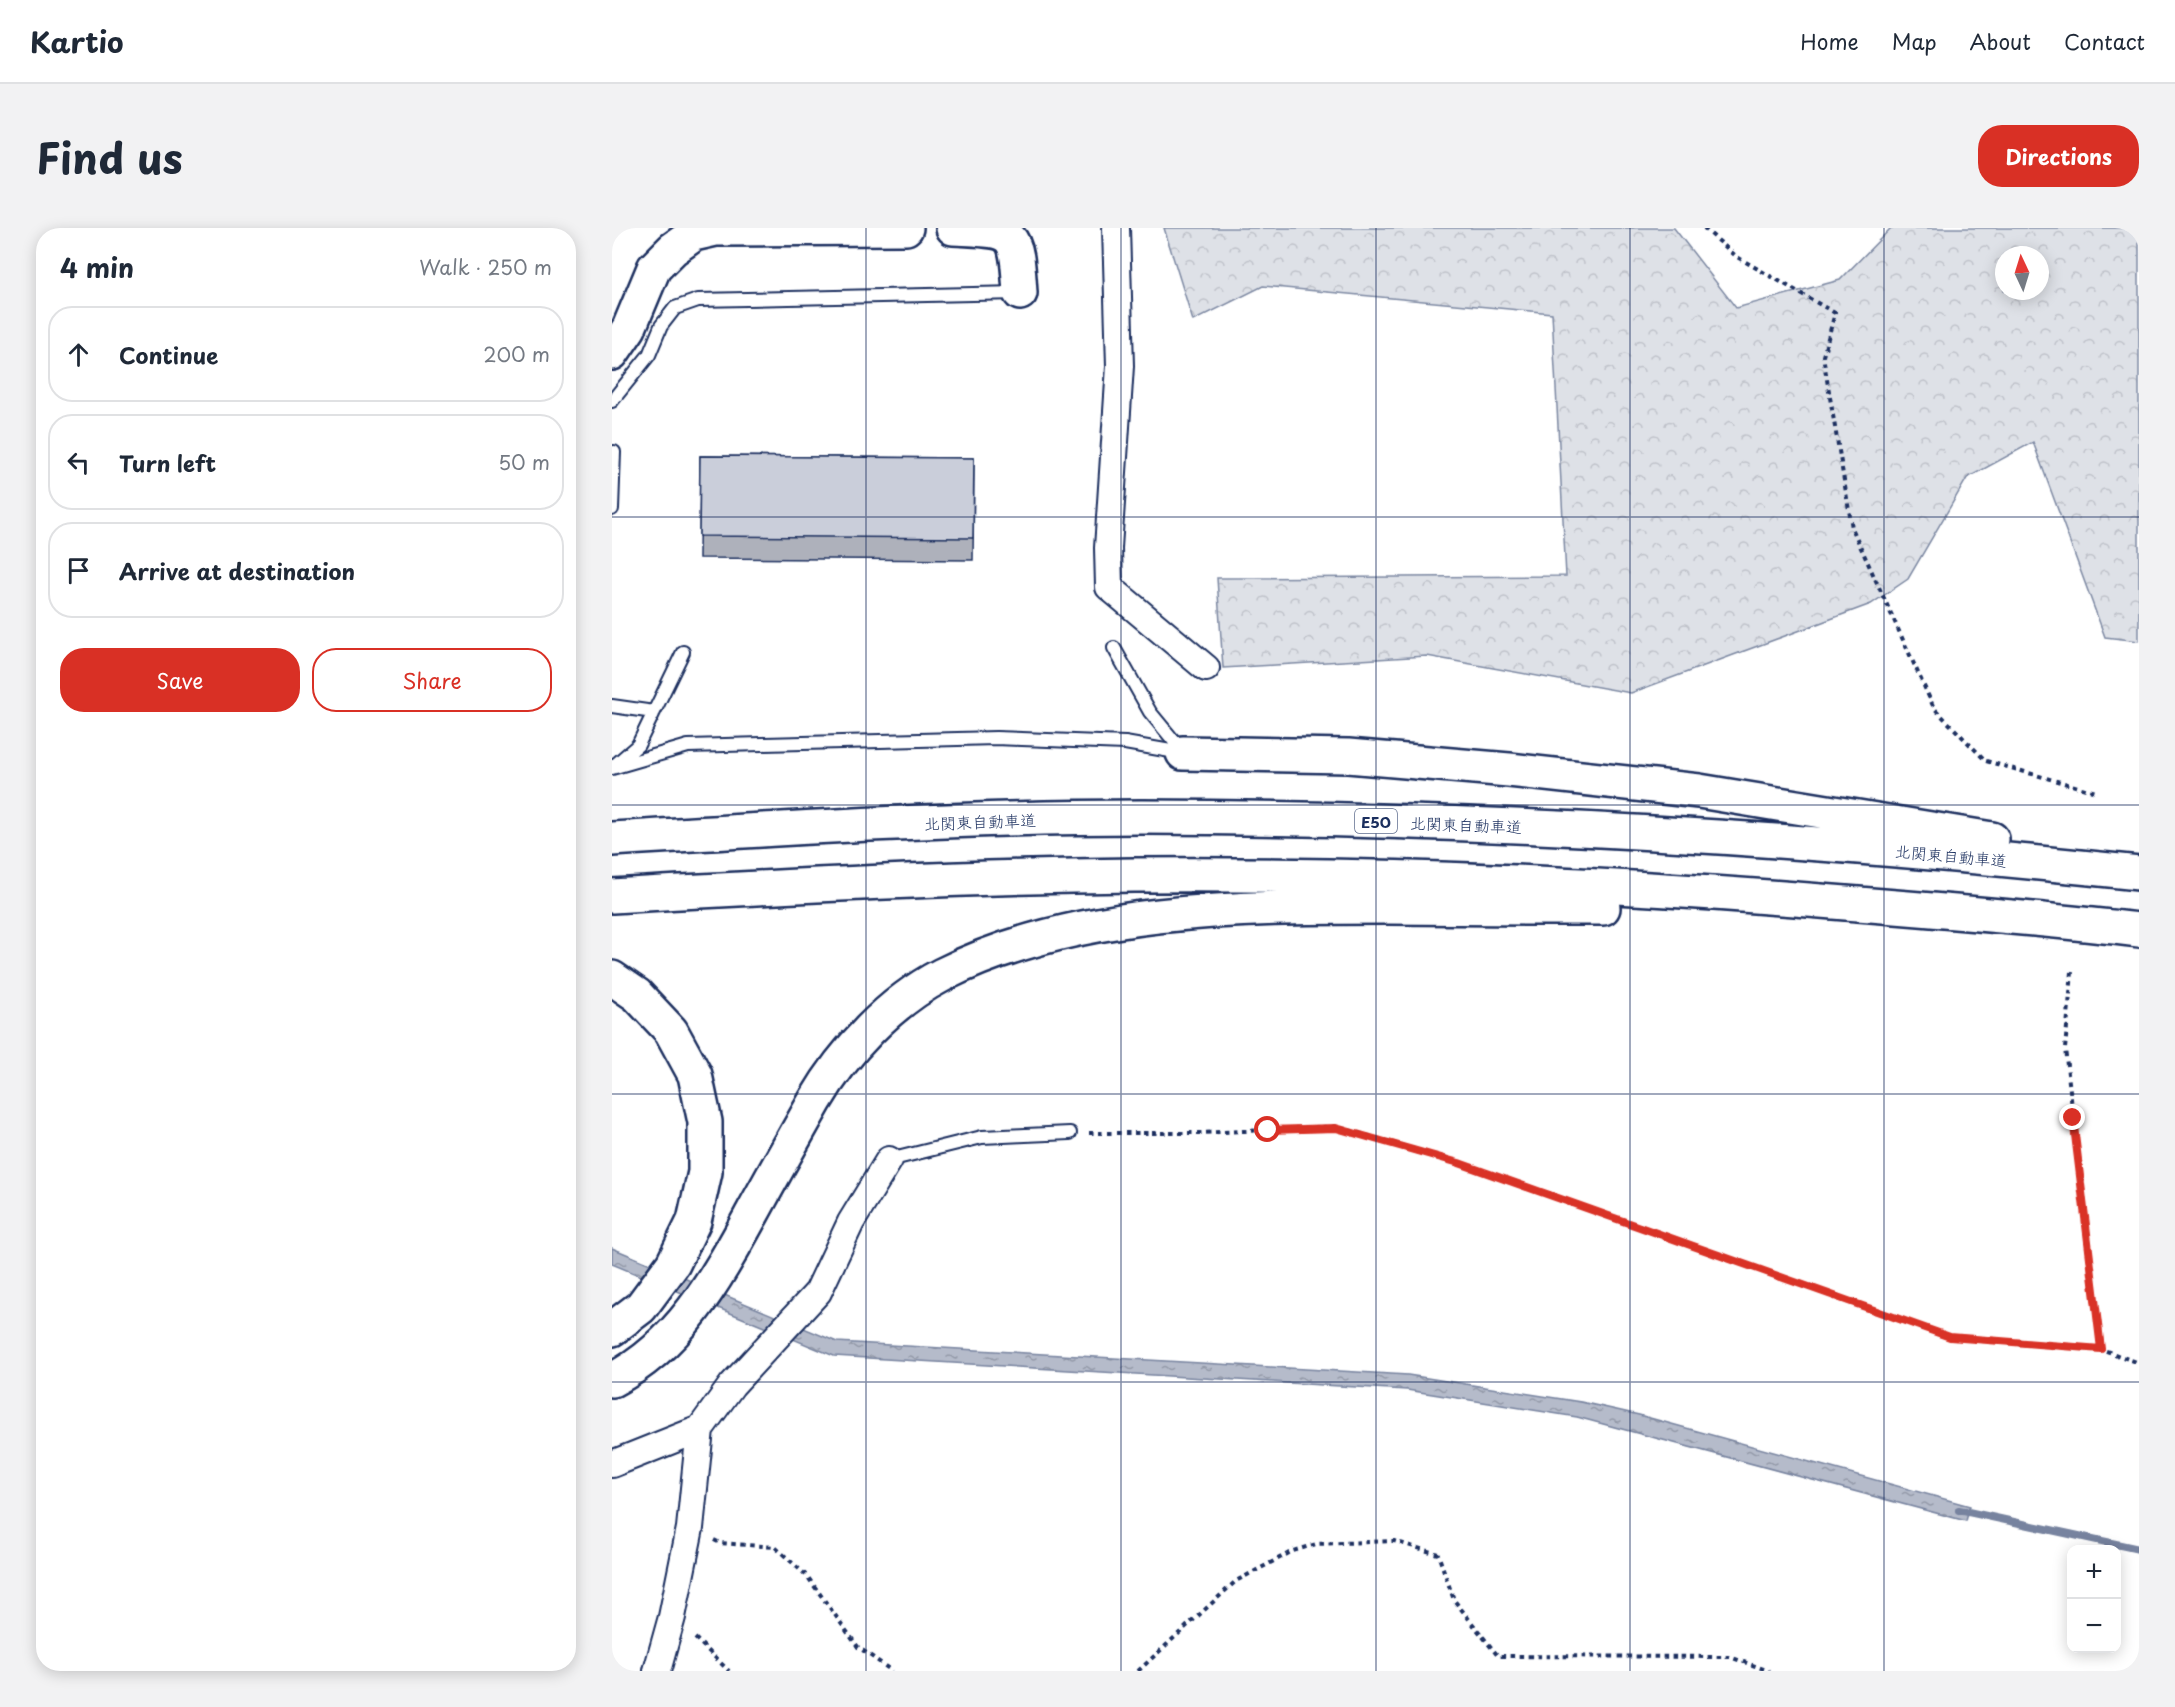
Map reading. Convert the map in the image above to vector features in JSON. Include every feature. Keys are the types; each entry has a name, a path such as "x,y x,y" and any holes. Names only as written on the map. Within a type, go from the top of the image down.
{"highway":[{"path":"612,353 629,328 654,267 694,234 716,229 906,228"},
{"path":"953,228 999,231 1013,242 1018,254 1020,293"},
{"path":"1183,753 1348,756 1509,770 1699,791 2139,863"},
{"name":"北関東自動車道","path":"612,838 949,821 1140,817 1505,824 1914,851 2139,873"},
{"path":"612,896 945,880 1196,876 1508,882 1704,891 1914,908 2139,930"},
{"path":"612,1380 628,1372 663,1344 699,1305 825,1084 857,1045 894,1007 940,976 987,955 1036,940 1092,927 1164,916 1293,907 1914,908"},
{"path":"612,978 637,995 671,1031 695,1076 705,1122 705,1172 694,1221 673,1264 641,1307 612,1329"}],"street":[{"path":"1116,228 1120,366 1108,548 1109,587 1206,668"},
{"path":"657,1671 672,1617 690,1527 700,1428 732,1385 818,1293 851,1221 889,1160"},
{"path":"612,1464 700,1428"}],"lane":[{"path":"612,401 649,355 661,326 675,308 698,300 1020,293"},
{"path":"612,509 614,452"},
{"path":"1114,648 1150,712 1183,753"},
{"path":"612,768 638,745 683,652"},
{"path":"612,706 654,712"},
{"path":"612,768 688,746 724,745 996,738 1125,743 1183,753"},
{"path":"889,1160 982,1137 1070,1133"}],"path":[{"path":"1704,228 1737,257 1835,313 1823,356 1852,528 1934,708 1986,761 2096,792"},
{"path":"2072,972 2065,1049 2101,1349"},
{"path":"1070,1133 1199,1133 1336,1128 1459,1163 1950,1337 2101,1349 2139,1364"},
{"path":"690,1527 720,1543 775,1547 807,1576 858,1647 892,1671"},
{"path":"1138,1671 1236,1581 1293,1551 1316,1544 1394,1541 1438,1554 1454,1600 1498,1656 1730,1656 1769,1671"},
{"path":"672,1617 729,1671"}],"green space":[{"path":"1164,228 1674,228 1736,308 1840,280 1891,228 2139,228 2139,641 2105,637 2033,442 1967,478 1908,579 1871,604 1631,693 1427,656 1223,668 1217,578 1566,576 1552,313 1263,286 1193,321"}],"water":[{"path":"612,1248 837,1342 1408,1375 1581,1402 1639,1415 1970,1506 1966,1521 1577,1417 1407,1390 834,1356 612,1264"}],"building":[{"path":"700,456 974,458 973,538 699,536"}],"waterway":[{"path":"1959,1510 2139,1549"}],"route":[{"path":"1268,1130 1336,1128 1459,1163 1950,1337 2101,1349 2073,1118"}]}
